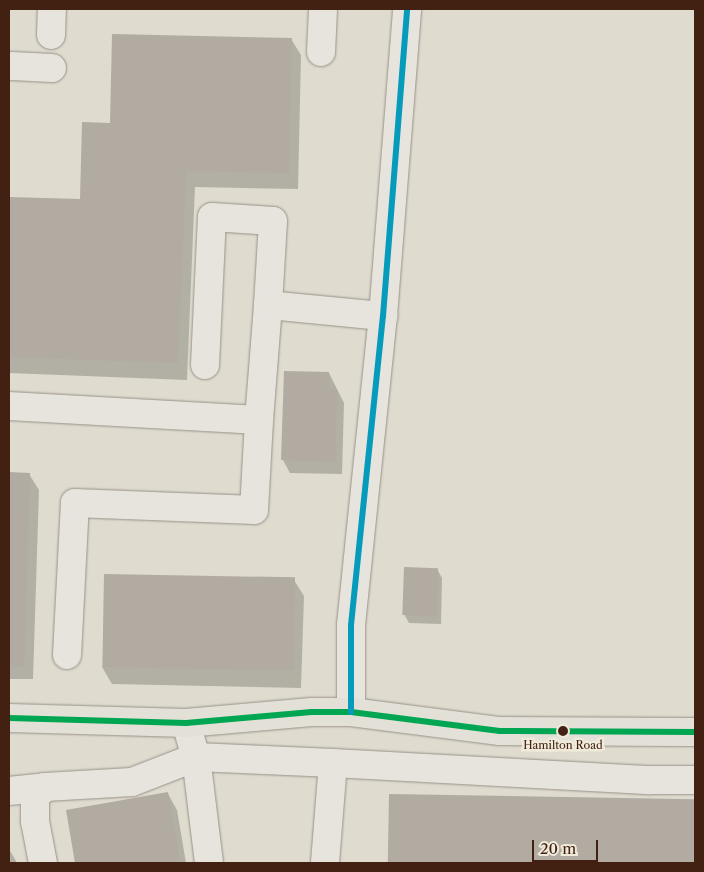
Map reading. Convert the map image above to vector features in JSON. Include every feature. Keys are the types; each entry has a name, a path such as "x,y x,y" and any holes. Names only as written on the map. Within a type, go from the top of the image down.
{"main road":[{"path":"9,718 186,723 312,712 351,712 500,731 695,732"}],"street":[{"path":"321,52 323,9"},
{"path":"351,712 351,625 383,316 407,9"},
{"path":"12,66 52,68"},
{"path":"67,655 75,503 254,510 273,221 212,217 205,365"},
{"path":"268,305 383,316"},
{"path":"9,406 259,420"},
{"path":"186,723 196,757 209,863"},
{"path":"9,791 132,782 196,757 651,780 695,780"},
{"path":"326,860 333,763"},
{"path":"43,863 35,821 35,797 45,787"}],"building":[{"path":"112,34 292,38 289,173 186,171 178,363 9,357 9,197 80,199 82,122 110,123"},
{"path":"284,371 329,372 329,389 337,389 335,462 281,460"},
{"path":"9,472 30,473 24,667 9,667"},
{"path":"404,567 438,568 436,616 402,615"},
{"path":"104,574 295,577 293,670 102,667"},
{"path":"168,792 180,863 75,863 66,810"},
{"path":"389,794 695,799 694,863 388,863"}],"transit line":[{"path":"351,712 351,625 383,316 407,9"},
{"path":"9,718 186,723 312,712 351,712 500,731 695,732"}],"place":[{"name":"Hamilton Road","path":"563,731"}]}
